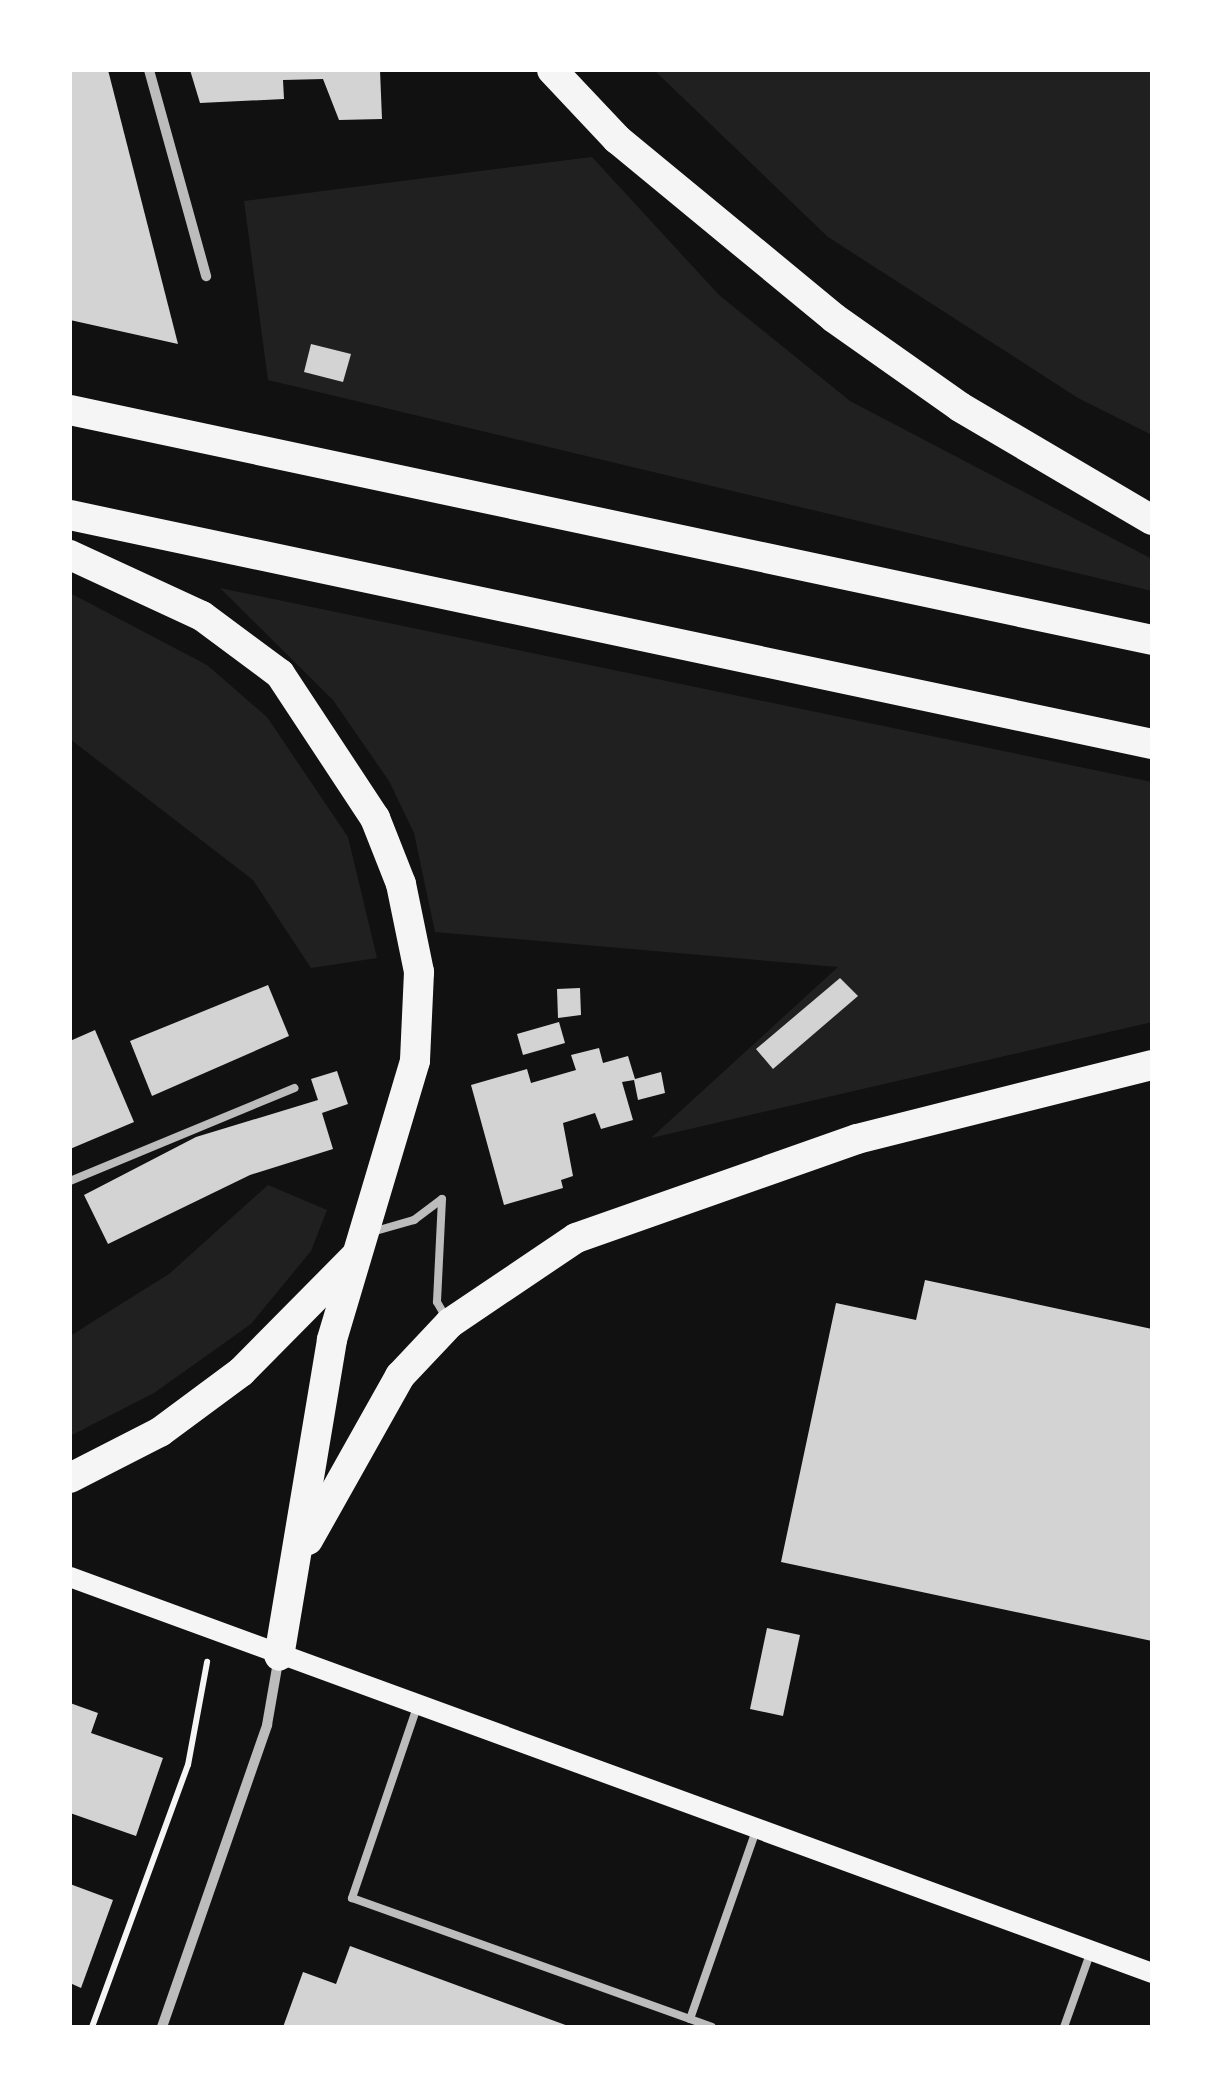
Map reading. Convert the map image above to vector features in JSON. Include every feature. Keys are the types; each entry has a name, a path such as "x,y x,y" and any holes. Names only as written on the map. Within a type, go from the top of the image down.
{"highway":[{"path":"552,70 617,139 834,318 960,407 1152,520"},
{"path":"70,410 1152,640"},
{"path":"70,516 1152,744"},
{"path":"70,555 202,616 280,674 375,818 401,884 419,972 415,1061 306,1458 304,1547 279,1656"},
{"path":"304,1547 400,1376 450,1322 576,1238 685,1194 857,1138 1152,1066"},
{"path":"70,1478 160,1432 241,1372 363,1242"}],"main road":[{"path":"70,1577 1152,1973"}],"street":[{"path":"149,70 206,276"},
{"path":"162,2027 267,1726 279,1656"}],"lane":[{"path":"70,1181 294,1088"},
{"path":"363,1242 414,1220 442,1199 437,1302 450,1322"},
{"path":"418,1707 352,1898 712,2027"},
{"path":"690,2019 757,1830"},
{"path":"1064,2027 1091,1951"}],"path":[{"path":"92,2027 188,1765 215,1632"}],"shaded area":[{"path":"654,70 1152,70 1152,435 1078,398 828,237"},
{"path":"592,157 719,295 850,401 1152,559 1152,591 268,380 244,201"},
{"path":"220,588 1152,782 1152,1022 651,1138 838,967 435,932 414,833 389,781 333,700"},
{"path":"70,593 207,665 267,717 348,837 377,958 311,968 253,880 70,739"},
{"path":"268,1185 327,1210 311,1251 251,1324 154,1393 70,1436 70,1336 169,1274"}],"building":[{"path":"70,70 108,70 178,344 70,320"},
{"path":"190,70 380,70 382,119 339,120 323,79 283,80 284,99 200,103"},
{"path":"311,344 351,354 343,382 304,372"},
{"path":"840,978 858,996 773,1069 756,1049"},
{"path":"268,985 289,1036 152,1096 130,1041"},
{"path":"580,988 581,1015 558,1018 557,989"},
{"path":"559,1022 565,1043 523,1055 517,1034"},
{"path":"95,1030 134,1122 70,1149 70,1041"},
{"path":"599,1048 603,1063 628,1056 635,1079 661,1072 665,1093 638,1100 634,1080 622,1082 633,1120 601,1129 595,1113 563,1123 573,1176 561,1180 563,1188 504,1205 471,1085 527,1069 531,1083 576,1070 571,1055"},
{"path":"337,1071 348,1104 322,1113 333,1149 250,1175 108,1244 84,1195 196,1137 318,1100 311,1079"},
{"path":"925,1280 1152,1329 1152,1641 781,1562 836,1303 916,1320"},
{"path":"767,1628 800,1635 783,1716 750,1709"},
{"path":"70,1703 98,1713 91,1733 163,1758 136,1836 70,1813"},
{"path":"70,1884 113,1900 81,1988 70,1983"},
{"path":"350,1946 571,2027 283,2027 303,1972 336,1984"}]}
